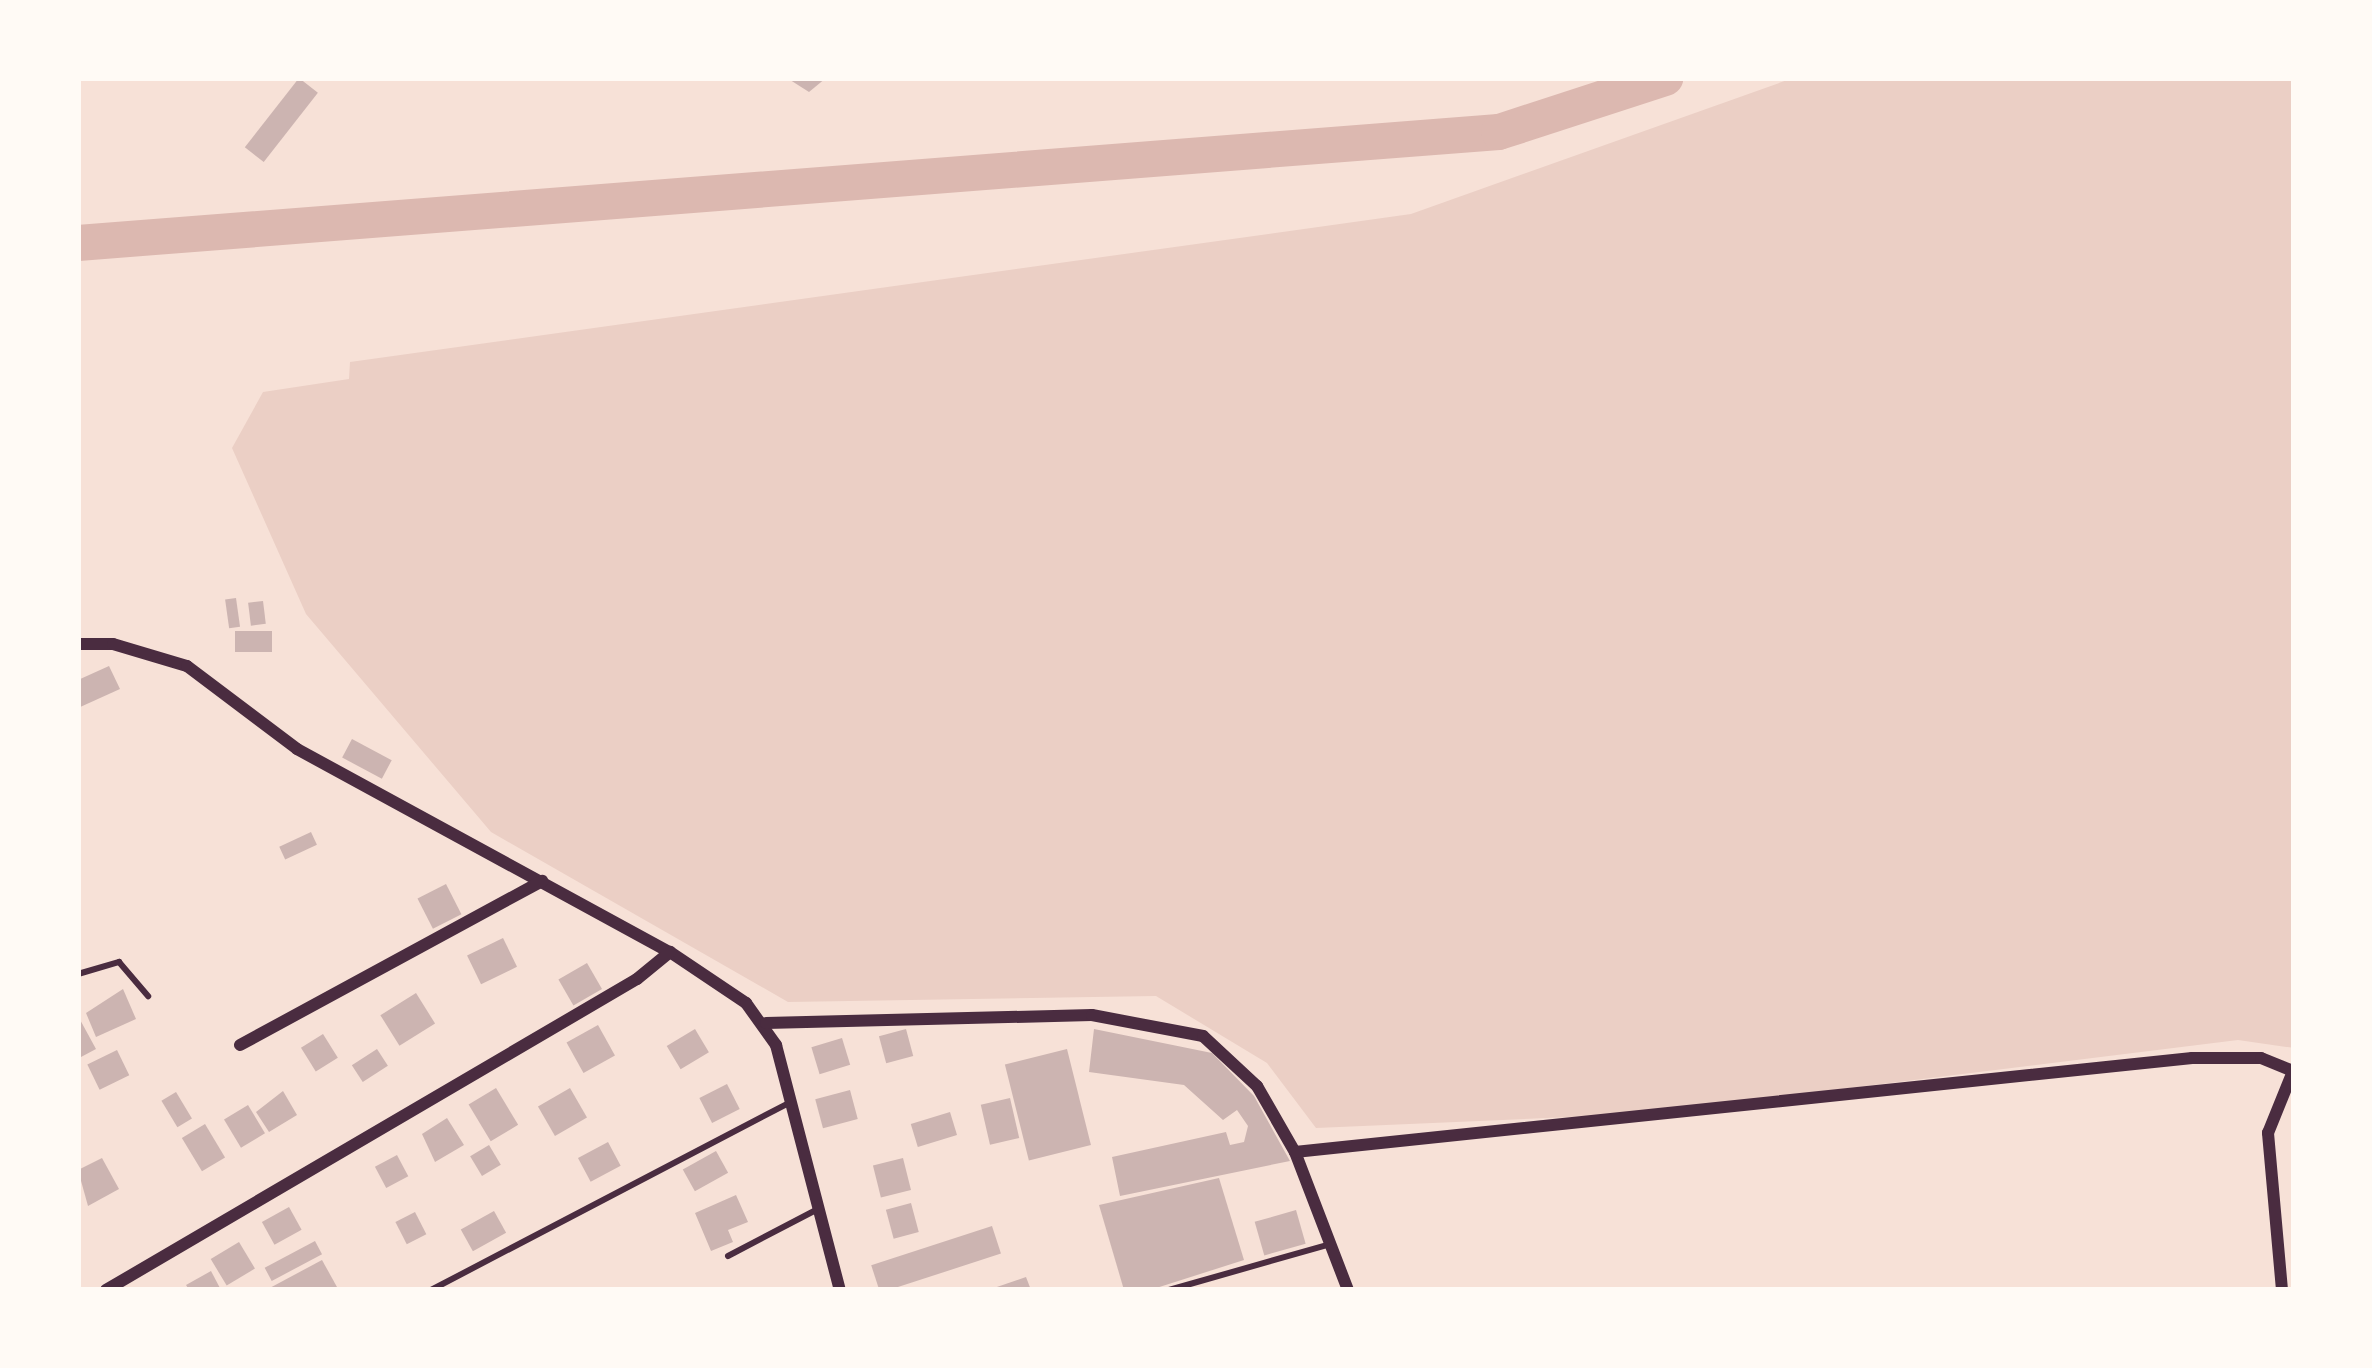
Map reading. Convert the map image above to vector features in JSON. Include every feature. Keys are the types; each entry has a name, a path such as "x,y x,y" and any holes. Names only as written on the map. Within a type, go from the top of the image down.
{"street":[{"path":"78,644 113,644 187,666 297,749 670,952 766,1023 839,1290"},
{"path":"240,1045 542,881"},
{"path":"106,1290 637,980 670,952"},
{"path":"766,1023 1092,1016 1177,1026 1242,1066 1294,1153 1348,1290"},
{"path":"1294,1153 2192,1058 2261,1058 2294,1071 2268,1133 2282,1290"}],"lane":[{"path":"78,974 119,962 148,996"},
{"path":"430,1290 791,1102"},
{"path":"728,1256 818,1209"},
{"path":"1169,1290 1330,1244"}],"shaded area":[{"path":"1793,78 2294,78 2294,1048 2238,1040 1639,1114 1316,1128 1267,1063 1156,996 788,1002 491,832 306,614 232,448 263,392 349,379 350,362 1411,214"}],"building":[{"path":"299,78 318,93 264,162 245,147"},
{"path":"787,78 826,78 809,92"},
{"path":"236,598 240,627 229,628 225,600"},
{"path":"263,601 266,624 251,626 248,603"},
{"path":"235,631 272,631 272,652 235,652"},
{"path":"109,666 120,689 78,708 78,680"},
{"path":"352,739 392,760 382,779 342,758"},
{"path":"311,832 317,845 285,859 279,847"},
{"path":"446,884 461,914 433,929 417,899"},
{"path":"503,938 517,967 481,984 467,956"},
{"path":"587,963 602,989 573,1005 558,980"},
{"path":"123,989 136,1019 96,1037 86,1013"},
{"path":"416,993 435,1024 399,1046 380,1015"},
{"path":"78,1016 96,1049 81,1057 78,1050"},
{"path":"598,1025 615,1056 583,1073 567,1042"},
{"path":"695,1029 709,1052 681,1069 667,1046"},
{"path":"906,1029 913,1056 886,1063 879,1036"},
{"path":"1094,1029 1212,1053 1254,1096 1290,1161 1120,1196 1112,1157 1226,1132 1230,1145 1244,1142 1248,1126 1237,1110 1223,1120 1184,1085 1089,1072"},
{"path":"323,1034 338,1058 316,1072 301,1048"},
{"path":"842,1038 850,1065 820,1074 811,1047"},
{"path":"377,1049 388,1066 363,1082 352,1065"},
{"path":"1067,1049 1091,1145 1029,1161 1005,1064"},
{"path":"117,1050 129,1075 100,1090 87,1064"},
{"path":"727,1084 740,1109 712,1123 699,1098"},
{"path":"496,1088 518,1125 491,1141 469,1104"},
{"path":"570,1088 587,1117 555,1136 538,1106"},
{"path":"850,1090 858,1119 823,1128 815,1099"},
{"path":"283,1091 297,1115 269,1132 256,1112"},
{"path":"176,1092 192,1119 177,1127 161,1101"},
{"path":"1010,1098 1019,1138 990,1145 981,1105"},
{"path":"248,1105 265,1133 241,1148 224,1119"},
{"path":"950,1112 957,1135 918,1147 911,1124"},
{"path":"447,1118 464,1145 435,1162 422,1134"},
{"path":"205,1124 225,1157 202,1171 182,1138"},
{"path":"608,1142 621,1166 591,1182 578,1158"},
{"path":"489,1145 501,1165 482,1176 470,1156"},
{"path":"716,1151 728,1173 695,1191 683,1169"},
{"path":"397,1155 408,1176 386,1188 375,1167"},
{"path":"102,1158 119,1189 88,1206 78,1170"},
{"path":"903,1158 911,1190 881,1198 873,1165"},
{"path":"1219,1178 1244,1260 1150,1290 1124,1290 1099,1205"},
{"path":"736,1195 748,1222 728,1230 733,1242 711,1251 695,1213"},
{"path":"911,1203 919,1232 894,1239 886,1210"},
{"path":"289,1207 302,1230 274,1245 262,1222"},
{"path":"1296,1210 1306,1244 1264,1255 1255,1222"},
{"path":"494,1211 506,1233 473,1251 461,1229"},
{"path":"415,1212 426,1234 407,1244 395,1222"},
{"path":"992,1226 1001,1254 889,1290 879,1290 871,1265"},
{"path":"315,1241 322,1254 272,1281 265,1268"},
{"path":"239,1242 255,1269 227,1286 211,1259"},
{"path":"322,1260 337,1287 266,1290"},
{"path":"211,1271 221,1290 189,1290 186,1285"},
{"path":"1026,1277 1031,1290 991,1290 991,1289"}],"waterway":[{"path":"78,243 1499,132 1665,78"}]}
